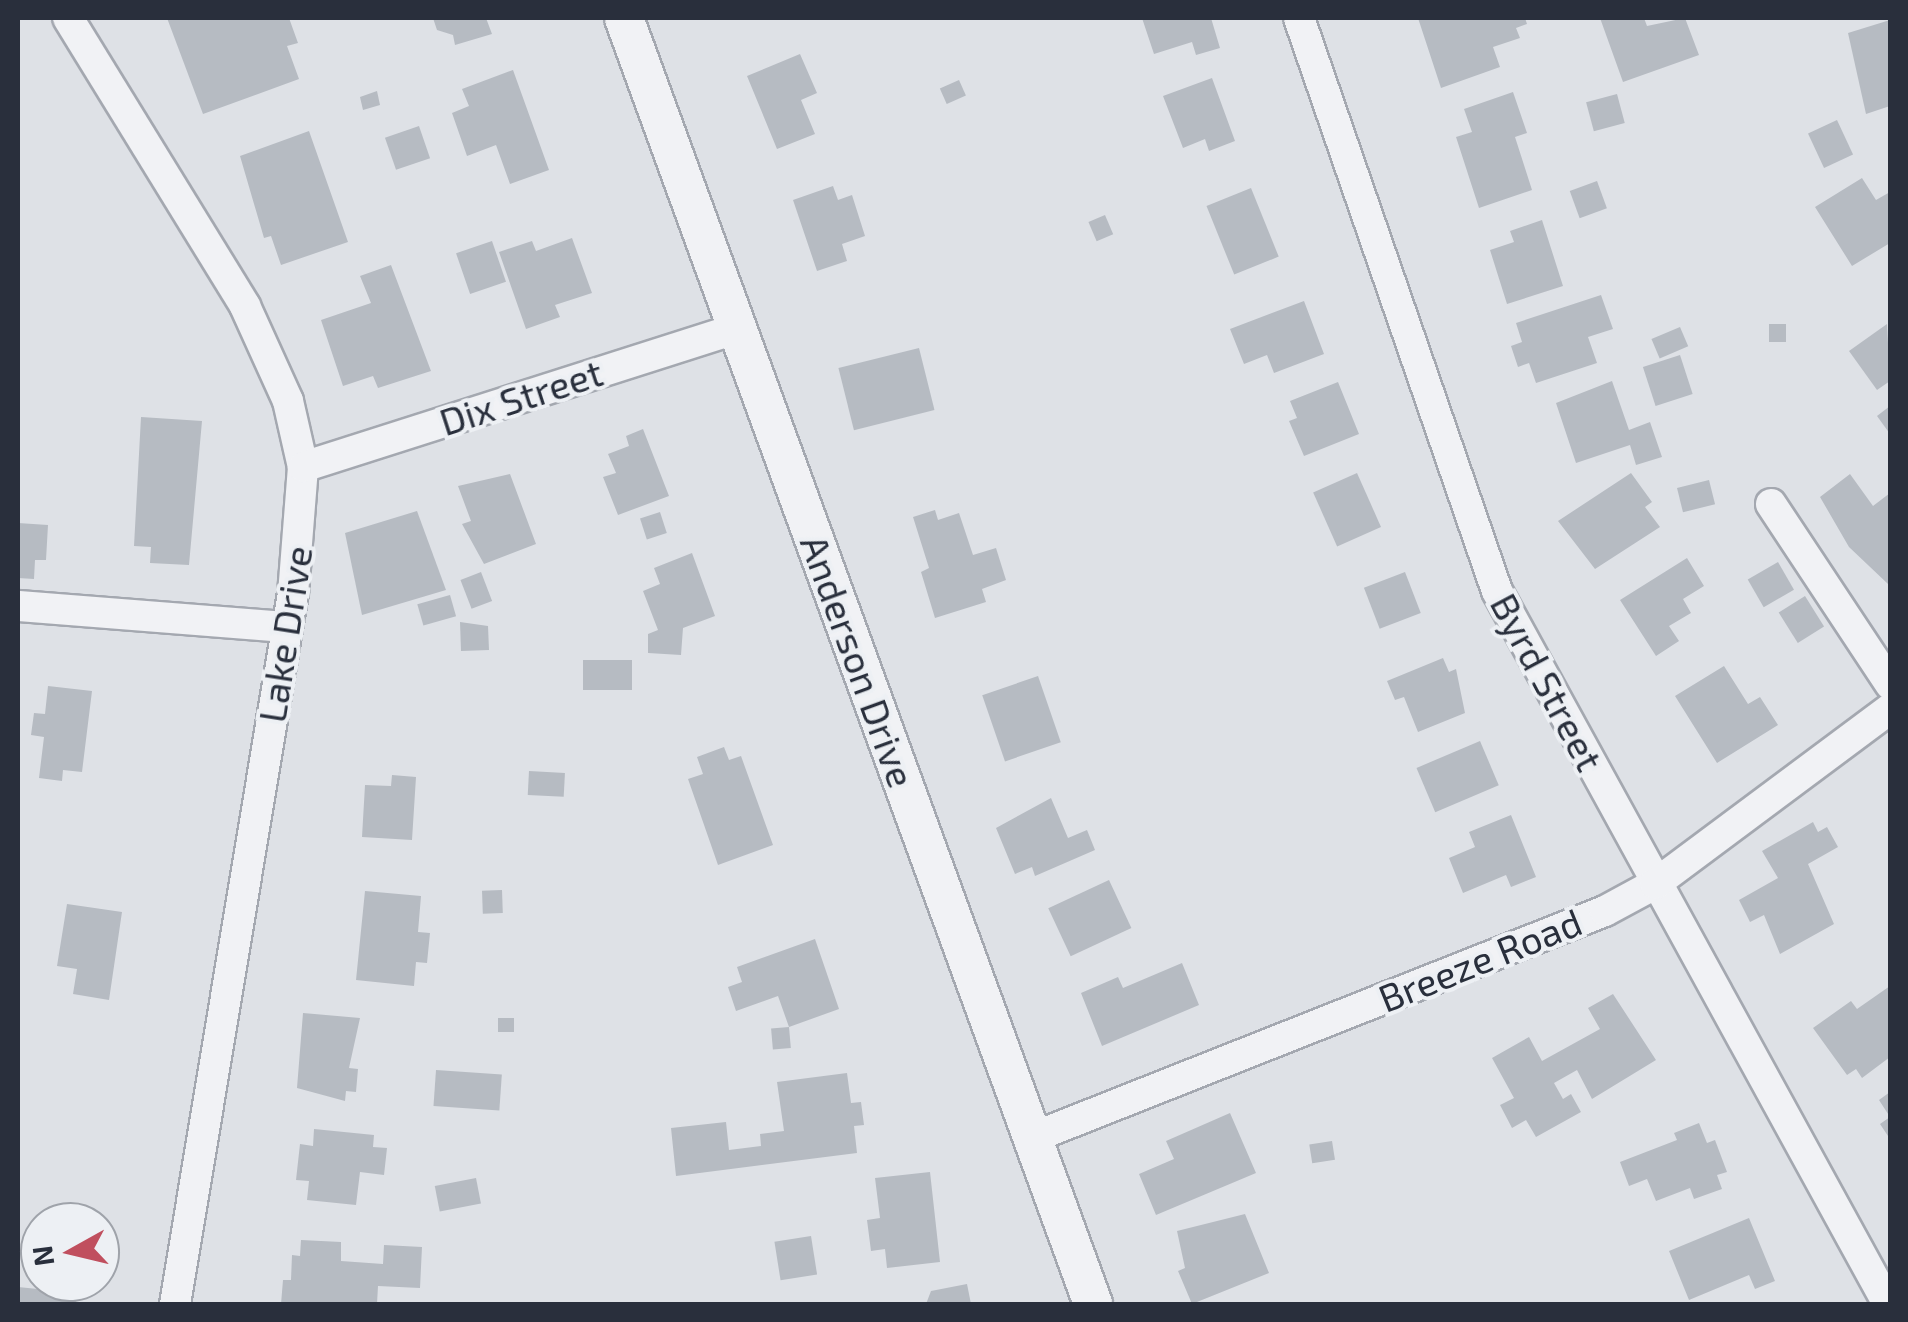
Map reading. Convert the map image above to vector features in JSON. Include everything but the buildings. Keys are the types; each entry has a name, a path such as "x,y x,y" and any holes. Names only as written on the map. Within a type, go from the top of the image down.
{"street":[{"name":"Lake Drive","path":"68,18 245,306 288,401 303,467 303,525 176,1304"},
{"name":"Anderson Drive","path":"624,18 1029,1139 1093,1304"},
{"name":"Byrd Street","path":"1299,18 1496,591 1888,1304"},
{"name":"Dix Street","path":"303,467 738,328"},
{"path":"1771,504 1890,684"},
{"path":"18,606 286,627"},
{"name":"Breeze Road","path":"1029,1139 1605,910 1655,884 1890,709"}]}
